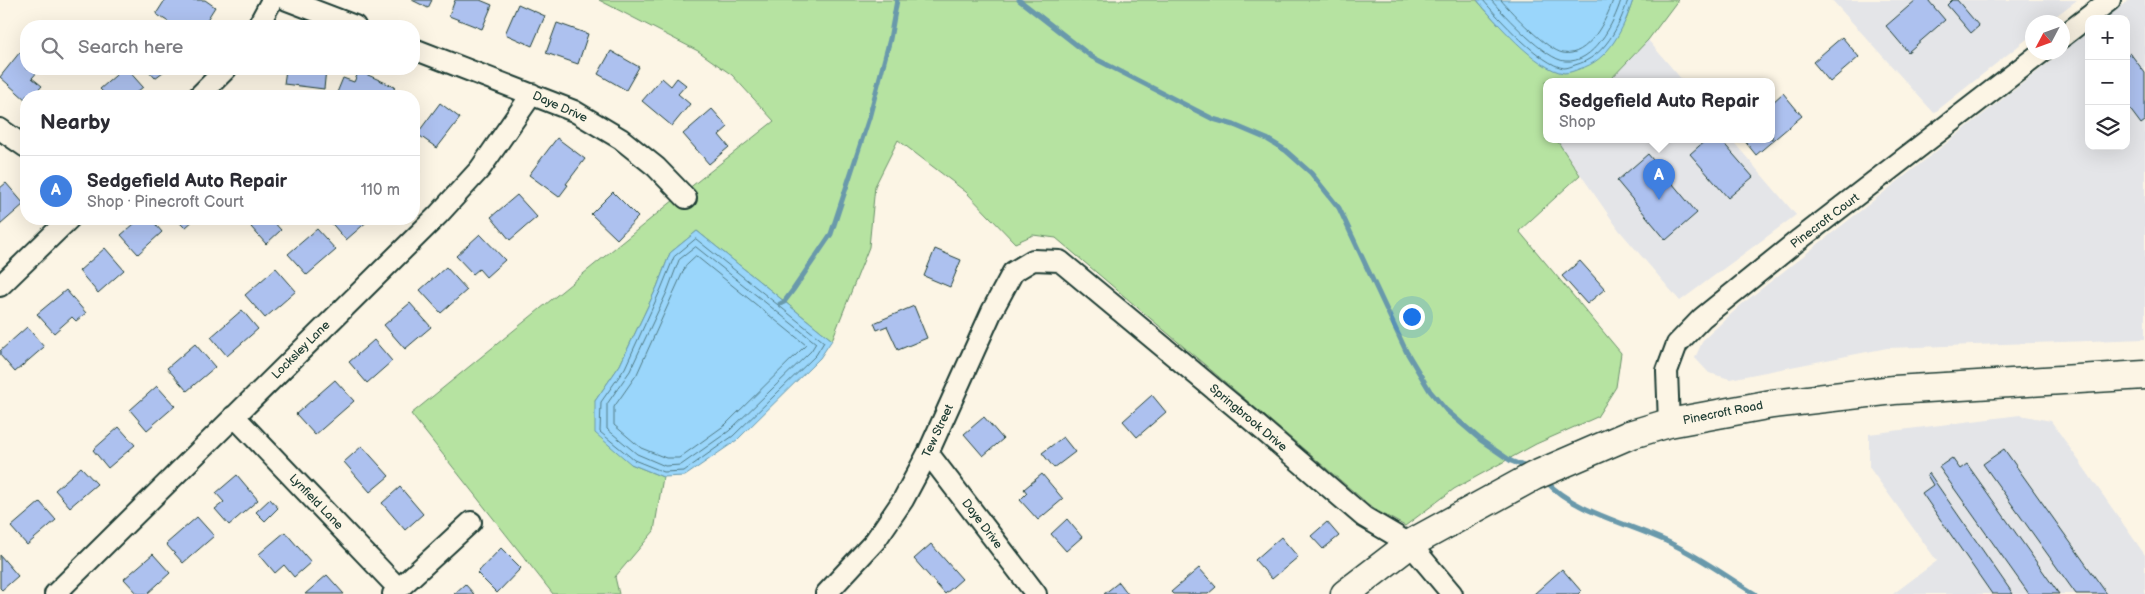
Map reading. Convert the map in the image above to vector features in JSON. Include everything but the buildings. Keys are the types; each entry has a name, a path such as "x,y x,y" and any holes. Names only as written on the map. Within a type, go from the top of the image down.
{"street":[{"path":"261,20 272,0"},
{"path":"287,0 339,20"},
{"path":"2070,31 2110,0"},
{"name":"Daye Drive","path":"420,51 574,111 621,139 656,167 686,198"},
{"name":"Pinecroft Court","path":"1669,423 1667,372 1677,344 1702,318 1796,242 2032,60"},
{"path":"205,90 220,75"},
{"name":"Locksley Lane","path":"55,594 438,215 480,169 532,94"},
{"path":"0,129 20,143"},
{"path":"0,286 63,225"},
{"name":"Tew Street","path":"826,594 875,541 903,500 928,453 992,311 1013,272 1033,260"},
{"name":"Springbrook Drive","path":"1033,260 1060,261 1250,419 1364,517 1410,544 1452,594"},
{"name":"Pinecroft Road","path":"1345,594 1410,544 1538,474 1629,435 1669,423 1772,404 1894,390 2145,375"},
{"name":"Lynfield Lane","path":"234,416 396,591"},
{"name":"Daye Drive","path":"928,453 1036,594"},
{"path":"396,591 470,522"}],"shaded area":[{"path":"1832,0 2077,0 2057,15 2025,15 2025,41 1934,113"},
{"path":"2129,0 2145,0 2145,339 1887,348 1730,379 1709,373 1695,358 1703,340 1742,304 2052,60 2070,60 2070,46 2085,34 2085,150 2130,150 2130,15 2110,15"},
{"path":"1648,40 1680,78 1612,78"},
{"path":"1559,143 1734,143 1796,215 1680,301 1619,230"},
{"path":"2020,415 2051,421 2145,555 2145,594 1893,594 1937,561 1869,467 1869,434"}],"green space":[{"path":"599,0 1477,0 1511,36 1550,68 1626,20 1633,0 1678,0 1648,40 1612,78 1543,78 1543,143 1559,143 1580,175 1519,231 1621,353 1616,387 1597,417 1536,444 1454,489 1405,526 1374,509 1056,238 1033,235 1015,243 966,192 898,140 875,186 869,247 832,340 697,231 670,253 657,287 620,365 595,401 631,464 663,477 654,531 615,577 619,594 553,594 411,414 774,121 732,75 698,51"}],"water":[{"path":"1477,0 1633,0 1620,32 1607,51 1590,65 1564,73 1553,70 1529,54"},
{"path":"697,231 832,340 820,358 737,440 685,476 663,477 631,464 595,433 595,401 620,365 657,287 670,253"}],"waterway":[{"path":"780,304 784,302 793,290 831,234 869,118 890,39 897,0"},
{"path":"1019,0 1092,57 1213,119 1234,125 1267,139 1285,150 1311,173 1339,208 1406,351 1430,391 1446,410 1482,441 1511,461 1529,468"},
{"path":"1546,481 1558,492 1588,510 1683,549 1755,594"}],"place":[{"name":"Sedgefield Auto Repair","path":"1659,200"}]}
